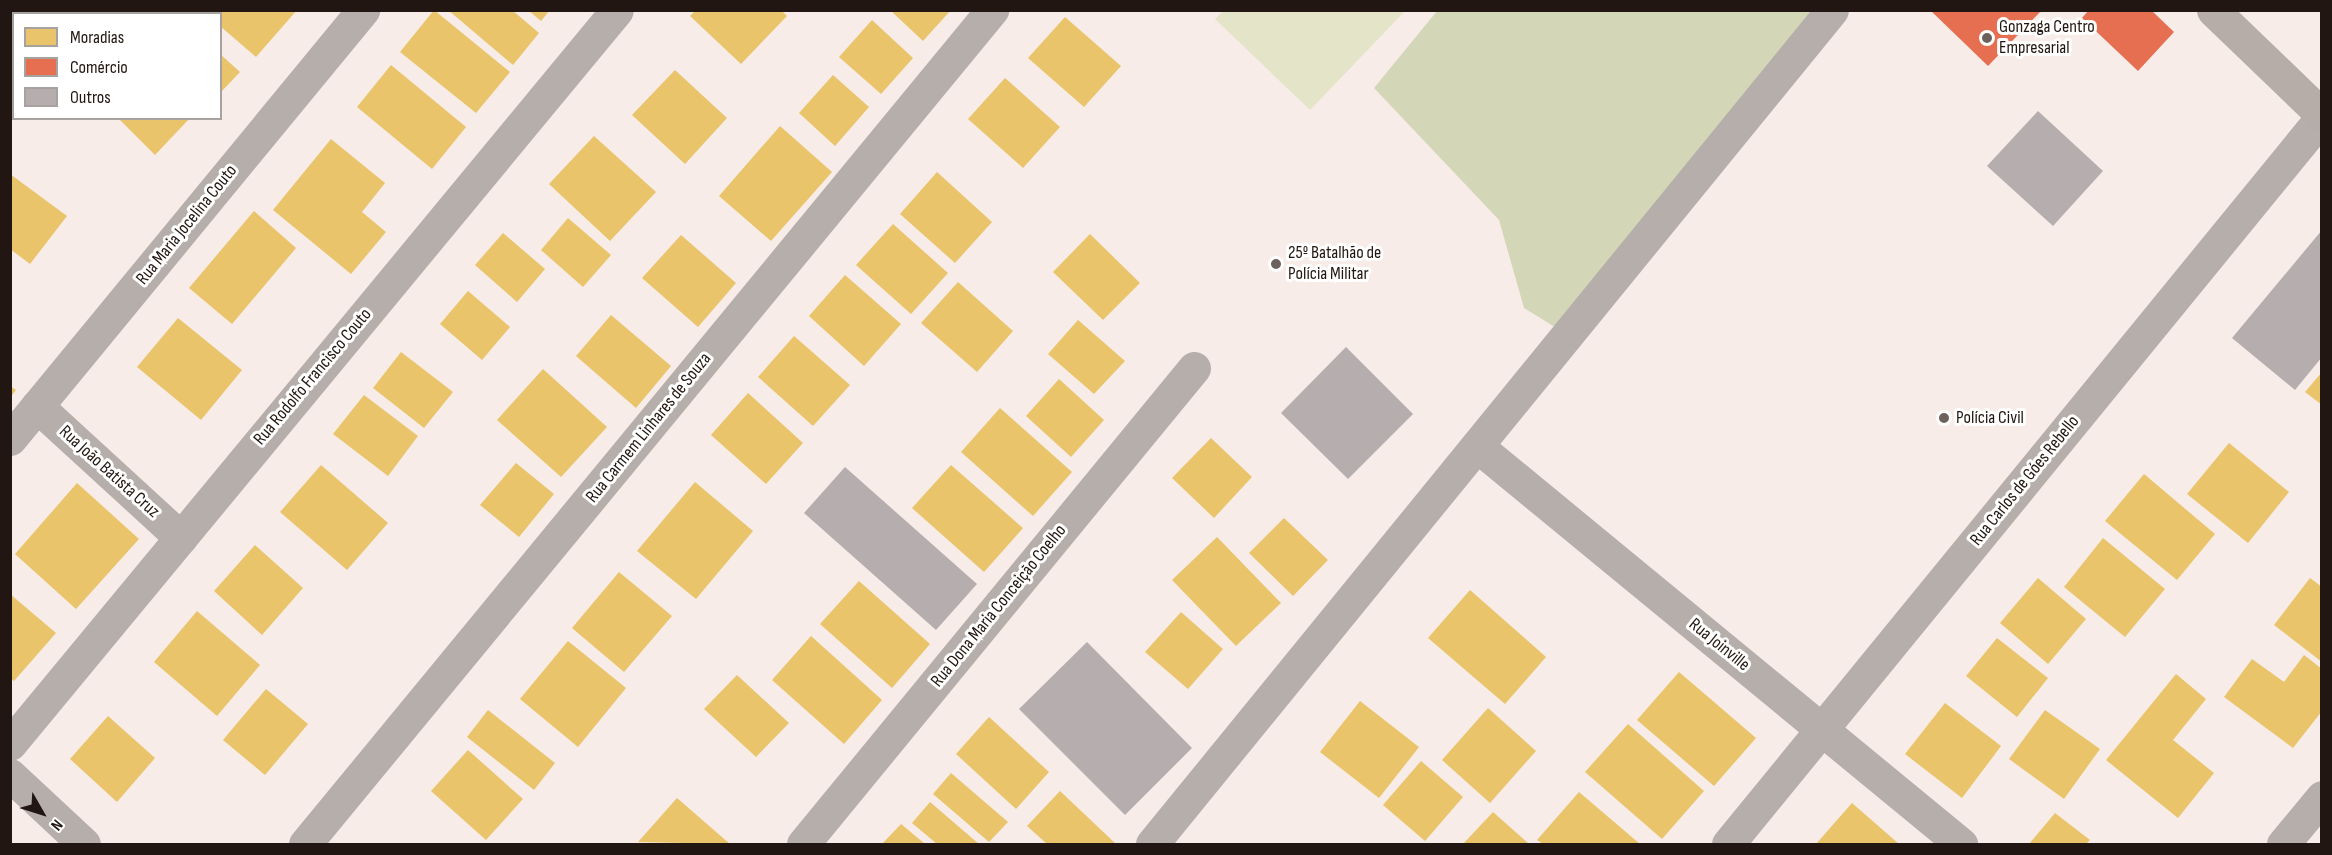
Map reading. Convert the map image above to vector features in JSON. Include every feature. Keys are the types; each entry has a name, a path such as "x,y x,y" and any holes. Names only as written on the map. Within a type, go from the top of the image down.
{"main road":[{"path":"2213,10 2322,116"}],"street":[{"name":"Rua Maria Jocelina Couto","path":"10,439 363,10"},
{"name":"Rua Rodolfo Francisco Couto","path":"10,744 616,10"},
{"name":"Rua Carmem Linhares de Souza","path":"305,844 992,10"},
{"path":"1152,844 1832,10"},
{"name":"Rua Carlos de Góes Rebello","path":"1728,844 2322,116"},
{"name":"Rua Dona Maria Conceição Coelho","path":"803,844 1194,368"},
{"name":"Rua João Batista Cruz","path":"37,406 181,538"},
{"name":"Rua Joinville","path":"1477,446 1961,844"},
{"path":"10,775 84,844"},
{"path":"2283,844 2322,797"}],"green space":[{"path":"1224,10 1405,11 1310,110 1215,19"},
{"path":"1437,11 1811,11 1558,329 1524,308 1499,220 1374,88"}],"building: Moradias":[{"path":"10,10 15,12 12,12 10,56"},
{"path":"203,10 297,10 256,57 222,28 222,12"},
{"path":"434,10 510,72 476,113 400,52"},
{"path":"448,10 512,10 539,33 513,65"},
{"path":"528,10 550,10 541,21"},
{"path":"696,10 781,10 787,16 741,64 690,16"},
{"path":"890,10 951,10 923,41"},
{"path":"1065,17 1121,66 1084,107 1028,58"},
{"path":"872,20 913,58 881,94 839,57"},
{"path":"222,56 240,72 222,91"},
{"path":"391,65 466,127 432,169 357,107"},
{"path":"675,70 727,118 685,164 632,115"},
{"path":"833,75 869,107 835,146 799,113"},
{"path":"1005,78 1060,127 1023,168 968,119"},
{"path":"120,120 188,120 155,155"},
{"path":"780,126 832,172 771,241 719,196"},
{"path":"594,136 656,192 610,241 549,184"},
{"path":"331,139 385,183 362,212 386,232 351,274 273,210"},
{"path":"937,172 992,222 955,263 900,214"},
{"path":"10,174 67,216 30,264 10,249"},
{"path":"254,211 296,248 232,324 189,288"},
{"path":"568,218 611,255 583,287 541,250"},
{"path":"893,224 948,273 911,314 856,265"},
{"path":"503,233 545,269 517,302 475,265"},
{"path":"1090,234 1140,283 1103,320 1053,272"},
{"path":"681,235 736,283 698,327 642,278"},
{"path":"845,275 901,324 864,366 809,316"},
{"path":"958,282 1013,331 977,372 921,323"},
{"path":"468,291 510,327 482,360 440,324"},
{"path":"611,315 671,366 636,408 576,356"},
{"path":"178,318 242,370 201,420 137,367"},
{"path":"1078,320 1125,361 1094,394 1048,354"},
{"path":"794,336 850,385 813,426 758,377"},
{"path":"401,352 453,392 424,428 373,388"},
{"path":"543,369 607,427 561,477 497,420"},
{"path":"2322,372 2322,405 2305,392"},
{"path":"1059,379 1104,420 1071,457 1026,416"},
{"path":"10,386 16,390 10,398"},
{"path":"748,393 803,443 766,484 711,435"},
{"path":"364,395 418,436 388,476 333,434"},
{"path":"1000,408 1072,472 1033,516 961,452"},
{"path":"1211,438 1252,477 1214,518 1172,478"},
{"path":"2229,443 2289,492 2248,543 2187,494"},
{"path":"516,463 554,494 519,537 480,505"},
{"path":"321,465 388,523 347,570 280,512"},
{"path":"951,465 1023,528 984,572 912,508"},
{"path":"2144,474 2215,534 2177,580 2105,521"},
{"path":"695,482 753,531 696,599 637,551"},
{"path":"77,483 139,539 76,609 15,554"},
{"path":"1284,518 1328,560 1293,596 1249,553"},
{"path":"1217,537 1281,603 1236,646 1172,580"},
{"path":"2103,538 2165,589 2125,637 2064,587"},
{"path":"255,545 303,588 262,635 214,591"},
{"path":"619,572 672,616 624,672 572,628"},
{"path":"2038,578 2086,619 2048,664 2000,623"},
{"path":"2310,578 2322,587 2322,662 2274,625"},
{"path":"859,581 930,644 892,688 820,624"},
{"path":"1470,590 1546,657 1505,704 1428,638"},
{"path":"10,594 56,633 14,681 10,678"},
{"path":"197,611 260,665 217,716 154,662"},
{"path":"1181,612 1223,649 1188,689 1145,652"},
{"path":"811,636 882,700 844,744 772,680"},
{"path":"1997,638 2048,678 2017,717 1966,676"},
{"path":"568,641 626,688 578,747 520,699"},
{"path":"2304,655 2322,669 2322,711 2293,748 2224,697 2252,659 2284,682"},
{"path":"1679,672 1756,738 1714,786 1637,720"},
{"path":"2176,674 2206,699 2173,740 2214,773 2178,818 2106,760"},
{"path":"737,675 789,723 756,757 704,709"},
{"path":"266,689 308,724 265,775 223,740"},
{"path":"1360,701 1419,747 1379,798 1320,752"},
{"path":"1945,703 2001,746 1962,798 1905,754"},
{"path":"1488,708 1536,751 1490,803 1442,760"},
{"path":"488,710 555,763 534,790 467,737"},
{"path":"2045,710 2100,749 2064,799 2009,759"},
{"path":"108,716 155,758 117,802 70,759"},
{"path":"989,717 1049,772 1016,809 956,754"},
{"path":"1628,724 1704,791 1662,839 1585,772"},
{"path":"468,750 523,799 486,840 431,791"},
{"path":"1421,761 1463,797 1425,841 1383,805"},
{"path":"951,773 1008,822 989,842 933,794"},
{"path":"1060,791 1116,844 1047,844 1027,826"},
{"path":"1579,792 1640,844 1543,844 1537,840"},
{"path":"677,798 730,844 638,842"},
{"path":"930,802 979,844 937,844 912,823"},
{"path":"1852,803 1899,844 1816,844"},
{"path":"1493,812 1529,844 1463,844"},
{"path":"2055,813 2090,840 2086,844 2029,844"},
{"path":"901,824 925,844 882,844"}],"building: Comércio":[{"name":"Gonzaga Centro Empresarial","path":"1930,10 2042,10 1988,66"},
{"path":"2089,10 2151,10 2174,32 2138,71 2082,18"}],"building: Outros":[{"path":"2038,111 2103,171 2053,226 1987,166"},
{"path":"2322,230 2322,357 2295,390 2232,338"},
{"path":"1346,347 1413,414 1348,479 1281,413"},
{"path":"845,467 977,584 936,630 804,513"},
{"path":"1087,642 1192,748 1125,815 1019,709"}],"place":[{"name":"Gonzaga Centro Empresarial","path":"1987,38"},
{"name":"25º Batalhão de Polícia Militar","path":"1276,264"},
{"name":"Polícia Civil","path":"1944,418"}]}
